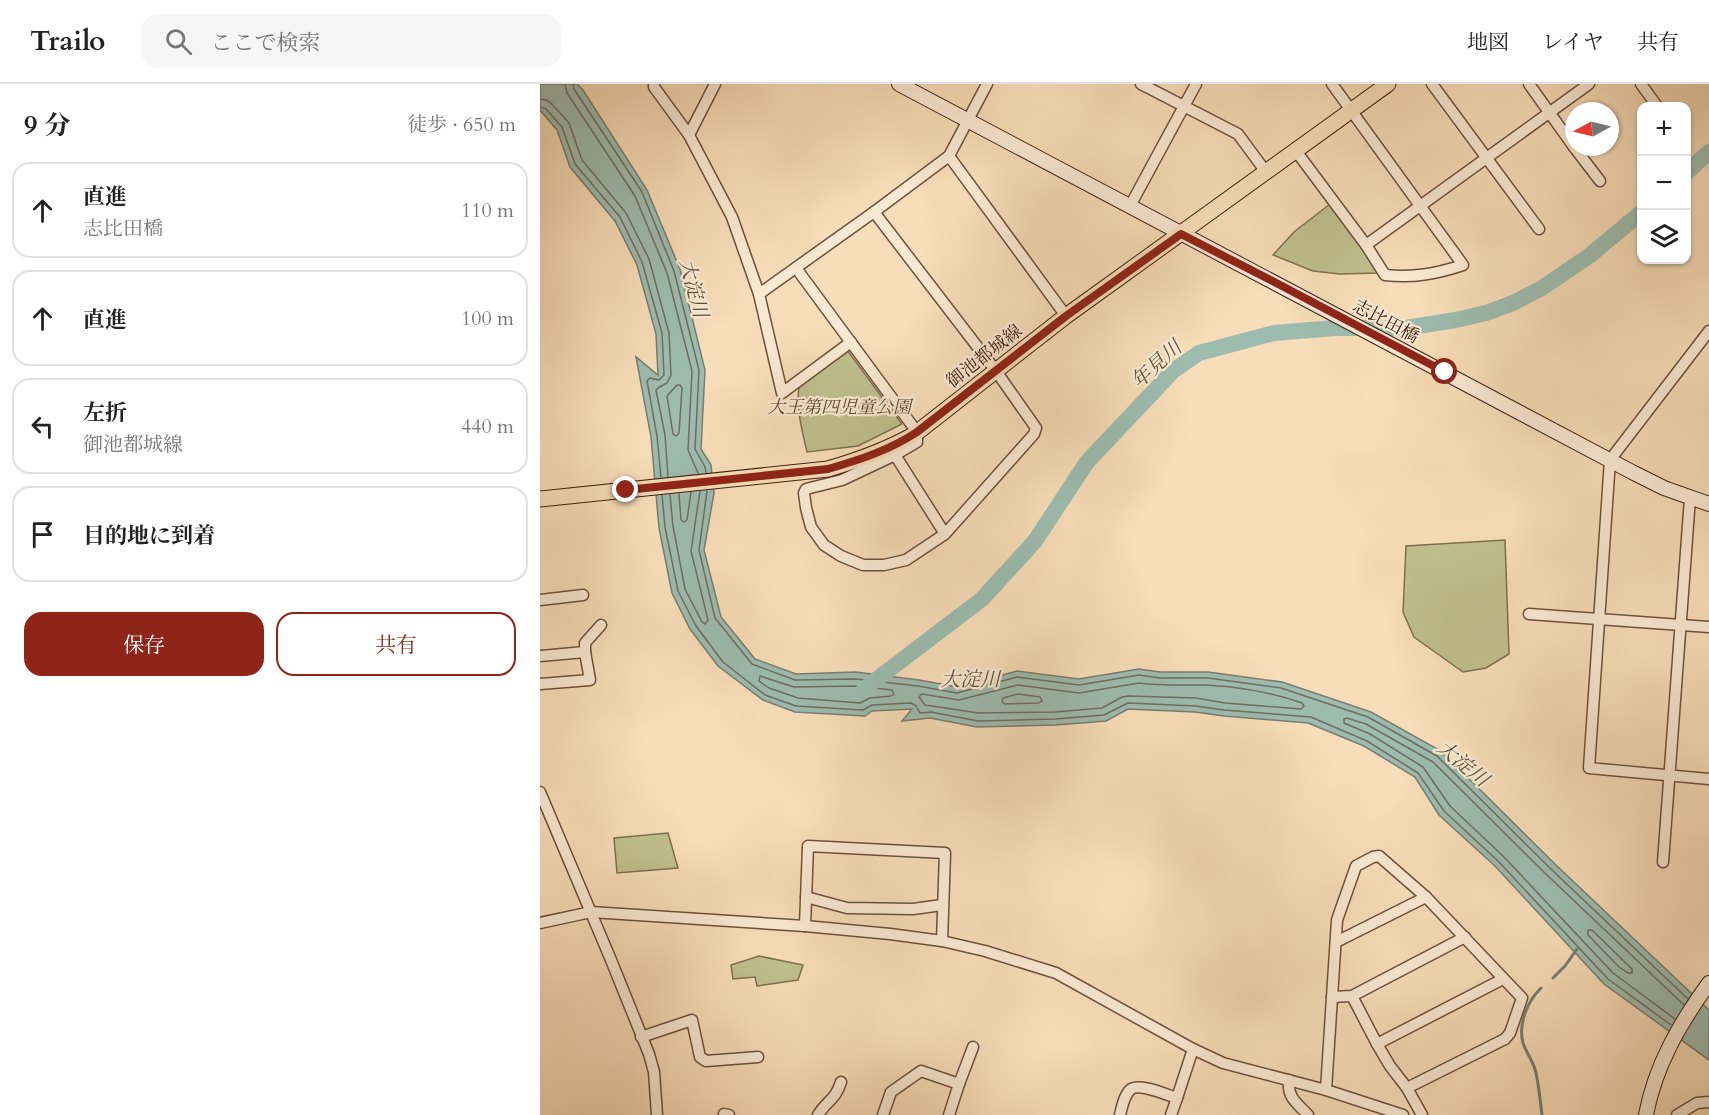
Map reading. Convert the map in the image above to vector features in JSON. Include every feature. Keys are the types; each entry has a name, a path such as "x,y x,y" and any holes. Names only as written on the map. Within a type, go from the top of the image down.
{"main road":[{"name":"御池都城線","path":"540,499 828,469 891,448 917,432 1066,316 1388,84"}],"street":[{"path":"654,84 689,135 732,217 759,294 782,393 851,342"},
{"path":"689,135 715,84"},
{"name":"志比田橋","path":"899,84 1610,460 1664,488 1709,504"},
{"path":"759,294 949,156 987,84"},
{"path":"1141,84 1238,134 1266,172"},
{"path":"1130,206 1196,84"},
{"path":"1296,151 1366,245 1384,275 1401,277 1436,274 1463,265 1332,84"},
{"path":"1432,84 1539,229"},
{"path":"1528,84 1565,135"},
{"path":"1366,245 1589,84"},
{"path":"1641,84 1654,102"},
{"path":"949,156 1066,316"},
{"path":"1581,156 1600,181"},
{"path":"796,268 917,432 917,442 895,455 842,480 806,489 804,493 811,527 824,545 841,556 862,565 884,565 906,560 945,534 1034,434 1036,428 996,371 874,212"},
{"path":"1709,331 1610,460 1588,768 1709,779"},
{"path":"895,455 945,534"},
{"path":"1663,862 1690,498"},
{"path":"540,600 584,595"},
{"path":"1529,614 1709,627"},
{"path":"540,684 590,680 585,643 601,625"},
{"path":"540,656 585,652"},
{"path":"540,792 591,912 654,1072 657,1115"},
{"path":"805,926 808,846 945,853 942,941"},
{"path":"1326,1090 1337,920 1356,866 1379,856 1426,897 1522,998 1510,1033 1505,1039 1407,1088"},
{"path":"806,897 847,908 913,909 942,905"},
{"path":"1336,942 1426,897"},
{"path":"540,923 591,912 805,926 942,941 985,951 1056,973 1193,1049 1223,1063 1326,1090 1403,1115"},
{"path":"1332,997 1352,996 1465,937"},
{"path":"1377,1044 1503,979"},
{"path":"1646,1115 1651,1091 1672,1040 1709,983"},
{"path":"1352,996 1377,1044 1422,1115"},
{"path":"641,1037 692,1020 700,1057 706,1061 758,1057"},
{"path":"949,1115 973,1047"},
{"path":"1171,1115 1193,1049"},
{"path":"883,1115 891,1092 921,1071 959,1084"},
{"path":"1289,1080 1290,1095 1308,1115"},
{"path":"818,1115 837,1094 841,1082"},
{"path":"1120,1115 1123,1102 1131,1089 1139,1087 1177,1098"},
{"path":"1677,1115 1697,1103 1709,1102"},
{"path":"724,1114 729,1115"}],"green space":[{"path":"1330,204 1379,273 1340,274 1313,271 1273,255 1294,232"},
{"name":"大王第四児童公園","path":"847,350 902,424 858,446 807,452 801,428 799,386"},
{"path":"1505,540 1509,654 1486,668 1463,672 1414,637 1403,612 1406,546"},
{"path":"668,833 678,868 617,873 614,838"},
{"path":"759,956 803,965 798,980 757,986 755,977 733,979 731,965"}],"water":[{"path":"540,84 577,84 583,90 647,190 680,269 705,370 701,449 711,465 714,493 704,550 721,617 755,659 796,674 856,672 958,687 1017,671 1079,679 1139,669 1160,672 1208,672 1282,682 1371,712 1441,751 1557,866 1709,1010 1709,1060 1604,984 1495,866 1439,815 1415,777 1364,746 1308,723 1195,712 1128,709 1106,721 977,727 930,718 902,721 912,709 872,711 865,716 795,712 763,700 718,666 690,629 672,593 659,528 651,437 636,357 658,375 656,334 637,265 615,221 570,167 557,130 540,110"}],"waterway":[{"name":"年見川","path":"1691,168 1709,152"},
{"name":"年見川","path":"864,689 982,599 1035,541 1087,462 1173,371 1199,353 1274,333 1335,328 1405,328 1486,313 1513,303 1542,288 1589,256 1637,216"},
{"path":"1553,978 1577,949"},
{"path":"1541,988 1525,1014 1522,1036 1524,1046 1535,1069 1542,1115"}],"route":[{"path":"626,490 828,469 891,448 917,432 1066,316 1181,234 1445,372"}],"water label":[{"name":"大淀川","path":"694,288"},
{"name":"大淀川","path":"970,679"},
{"name":"大淀川","path":"1463,763"}]}
